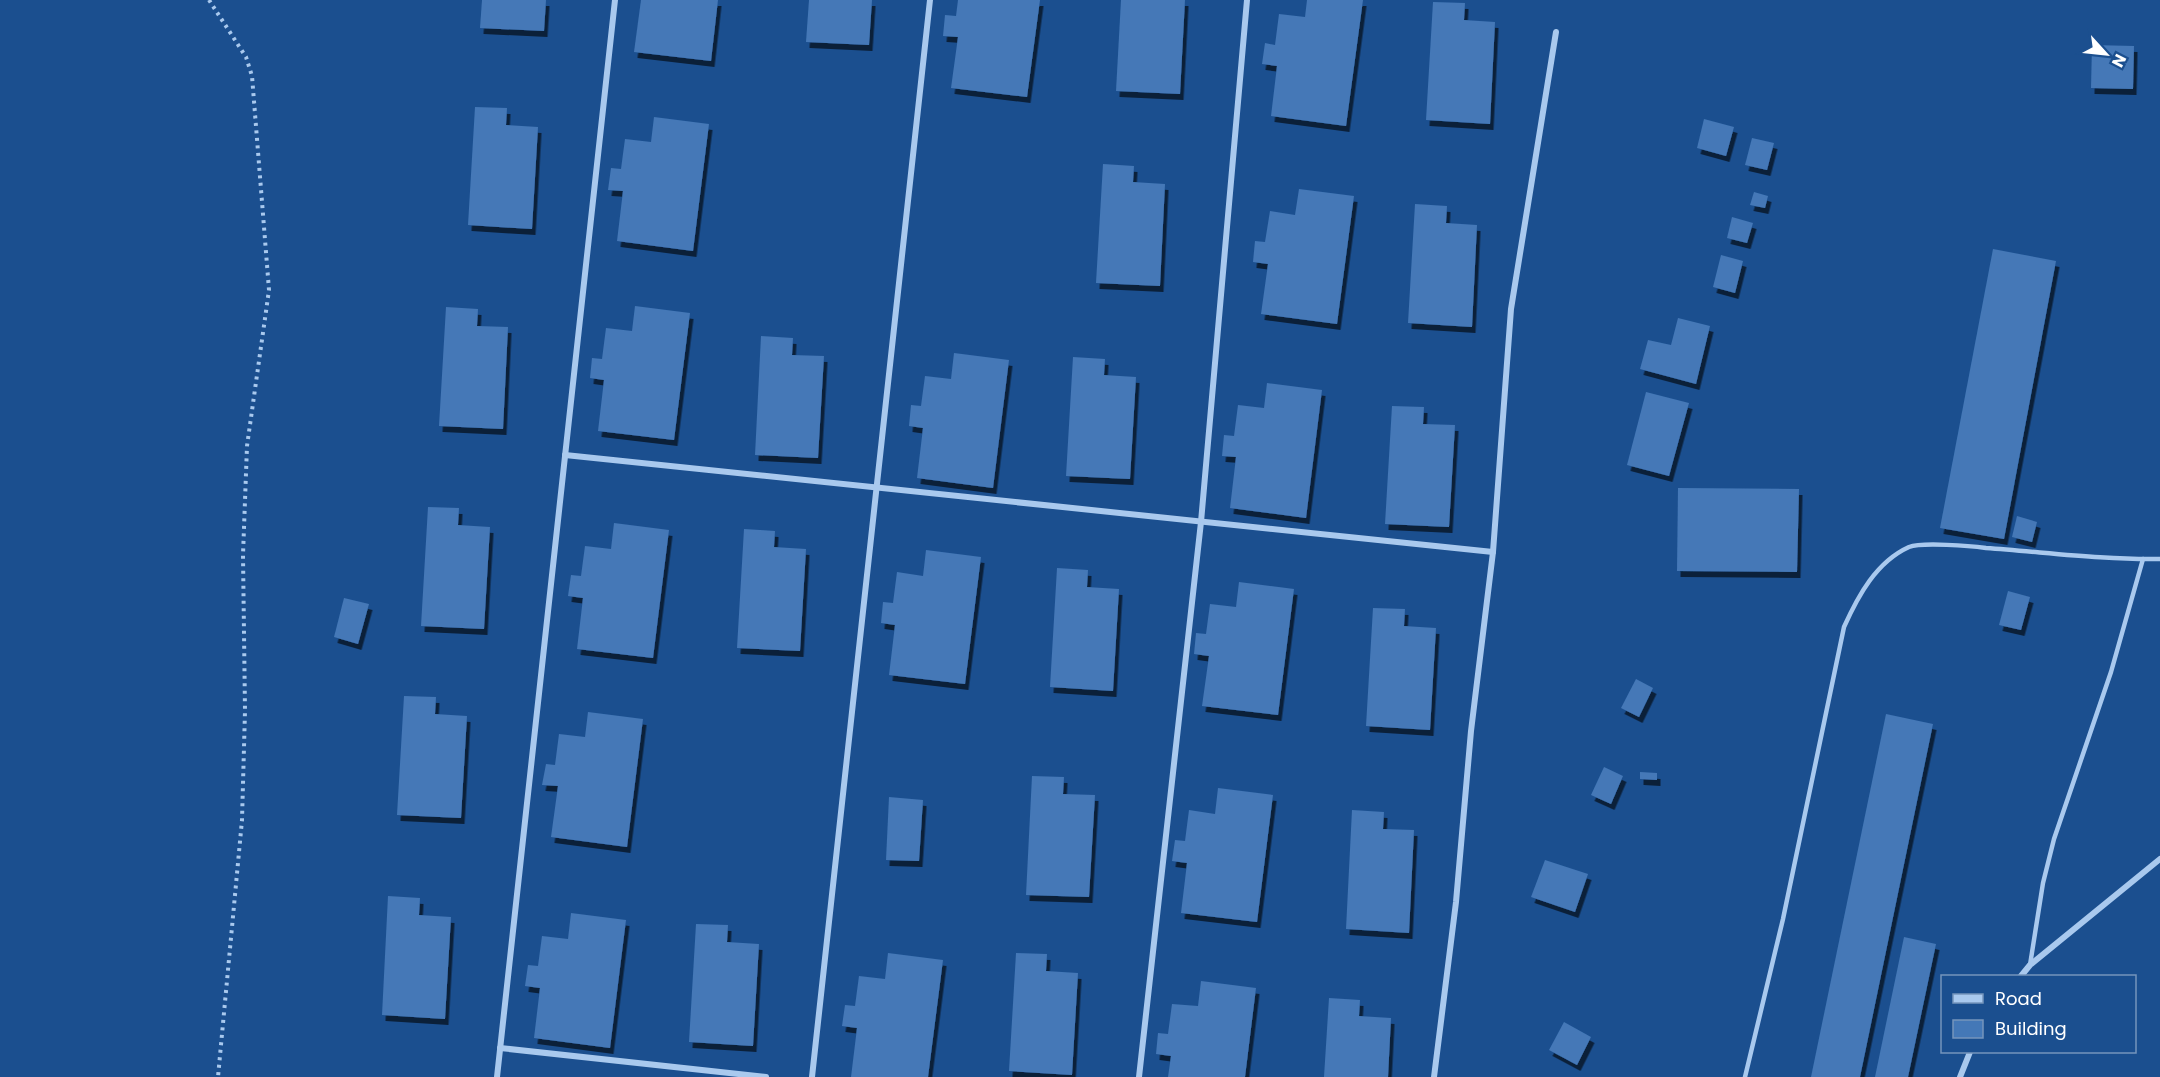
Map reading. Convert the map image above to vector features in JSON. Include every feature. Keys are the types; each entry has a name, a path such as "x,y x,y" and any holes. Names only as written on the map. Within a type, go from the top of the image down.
{"street":[{"path":"497,1077 615,0"},
{"path":"812,1077 930,0"},
{"path":"1139,1077 1201,522 1247,0"},
{"path":"1434,1077 1456,902 1471,731 1493,552 1510,309 1556,32"},
{"path":"565,455 1493,552"},
{"path":"2022,975 2030,965 2160,859"},
{"path":"500,1048 766,1077"},
{"path":"1960,1077 1970,1053"}],"lane":[{"path":"1745,1077 1783,919 1844,627 1871,578 1891,558 1911,546 1957,545 2160,559"},
{"path":"2030,965 2043,883 2054,839 2108,683 2143,559"}],"path":[{"path":"209,0 246,57 252,76 269,290 247,446 243,555 245,711 242,820 218,1077"}],"building":[{"path":"482,0 546,0 544,31 480,28"},
{"path":"641,0 718,0 711,61 634,52"},
{"path":"809,0 872,0 869,45 806,42"},
{"path":"958,0 1040,0 1027,97 951,88 958,37 943,36 945,15 956,16"},
{"path":"1121,0 1185,0 1180,94 1116,91"},
{"path":"1307,0 1363,0 1346,126 1271,116 1277,66 1262,64 1265,43 1275,45 1279,14 1305,17"},
{"path":"1433,2 1465,3 1464,20 1495,22 1490,124 1426,120"},
{"path":"2092,45 2134,46 2133,89 2091,88"},
{"path":"475,107 507,108 506,125 538,127 532,229 468,225"},
{"path":"654,117 709,124 693,251 617,241 623,191 608,190 611,168 621,169 625,139 651,142"},
{"path":"1704,119 1734,127 1726,156 1697,148"},
{"path":"1752,138 1774,143 1767,170 1745,165"},
{"path":"1103,164 1134,166 1133,182 1165,184 1160,286 1096,283"},
{"path":"1299,189 1354,196 1337,324 1261,314 1268,264 1253,262 1255,241 1265,242 1270,211 1295,215"},
{"path":"1754,192 1768,196 1765,208 1750,205"},
{"path":"1415,204 1447,206 1446,223 1477,225 1472,327 1408,323"},
{"path":"1732,217 1753,223 1747,243 1727,238"},
{"path":"1993,249 2056,261 2004,539 1940,528"},
{"path":"1721,255 1743,261 1735,293 1713,287"},
{"path":"635,306 690,313 674,440 598,431 604,380 590,378 592,358 602,359 606,328 632,331"},
{"path":"446,307 478,309 477,326 508,327 503,429 439,426"},
{"path":"1678,318 1710,326 1696,384 1640,369 1648,340 1671,345"},
{"path":"761,336 793,338 792,355 824,356 818,458 755,455"},
{"path":"954,353 1009,360 993,488 917,478 923,428 909,426 911,405 921,406 925,376 951,379"},
{"path":"1073,357 1105,359 1104,375 1136,377 1130,479 1066,476"},
{"path":"1267,383 1322,390 1306,518 1230,508 1236,457 1222,456 1224,435 1234,436 1238,405 1264,408"},
{"path":"1646,392 1689,403 1669,476 1627,465"},
{"path":"1392,406 1424,407 1423,424 1455,425 1449,527 1385,524"},
{"path":"1678,488 1799,489 1797,572 1677,571"},
{"path":"428,507 459,508 458,525 490,527 484,629 421,626"},
{"path":"2017,516 2037,522 2032,542 2012,537"},
{"path":"614,523 669,530 653,658 577,649 583,598 568,596 571,575 581,576 585,546 611,549"},
{"path":"744,529 775,531 774,547 806,549 800,651 737,648"},
{"path":"926,550 981,557 965,684 889,675 895,625 881,623 883,602 893,603 897,572 923,576"},
{"path":"1057,568 1088,570 1087,587 1119,589 1113,691 1050,687"},
{"path":"1239,582 1294,589 1278,715 1202,706 1209,656 1194,654 1196,633 1206,634 1210,604 1236,607"},
{"path":"2008,591 2030,597 2021,630 1999,625"},
{"path":"344,598 369,604 358,644 334,637"},
{"path":"1373,608 1405,609 1404,626 1436,628 1430,730 1366,726"},
{"path":"1636,679 1653,688 1639,717 1621,708"},
{"path":"404,696 436,697 435,714 467,716 461,818 397,815"},
{"path":"588,712 643,719 627,847 551,837 558,786 542,785 546,764 555,765 559,734 585,737"},
{"path":"1886,714 1933,724 1860,1077 1811,1077"},
{"path":"1604,767 1623,776 1611,804 1591,795"},
{"path":"1640,772 1657,773 1657,780 1640,779"},
{"path":"1032,776 1064,777 1063,794 1095,795 1089,897 1026,895"},
{"path":"1218,788 1273,795 1257,922 1181,913 1187,863 1172,861 1175,840 1185,841 1189,810 1215,814"},
{"path":"889,797 923,800 919,861 886,860"},
{"path":"1352,810 1384,812 1383,829 1414,830 1409,933 1346,929"},
{"path":"1545,860 1588,874 1575,912 1531,897"},
{"path":"388,896 420,898 419,915 451,917 445,1019 382,1015"},
{"path":"571,913 626,920 610,1048 534,1038 540,988 525,986 528,965 538,966 542,936 568,939"},
{"path":"696,924 728,925 727,942 759,944 753,1046 689,1042"},
{"path":"1904,937 1936,944 1908,1077 1875,1077"},
{"path":"888,953 943,960 928,1077 851,1077 857,1028 842,1026 845,1005 855,1006 859,976 885,979"},
{"path":"1016,953 1047,954 1046,971 1078,973 1072,1075 1009,1071"},
{"path":"1201,981 1256,988 1245,1077 1168,1077 1171,1056 1156,1054 1158,1033 1168,1034 1172,1004 1198,1006"},
{"path":"1329,998 1360,1000 1359,1016 1391,1018 1388,1077 1324,1077"},
{"path":"1564,1022 1591,1037 1577,1065 1549,1050"}]}
